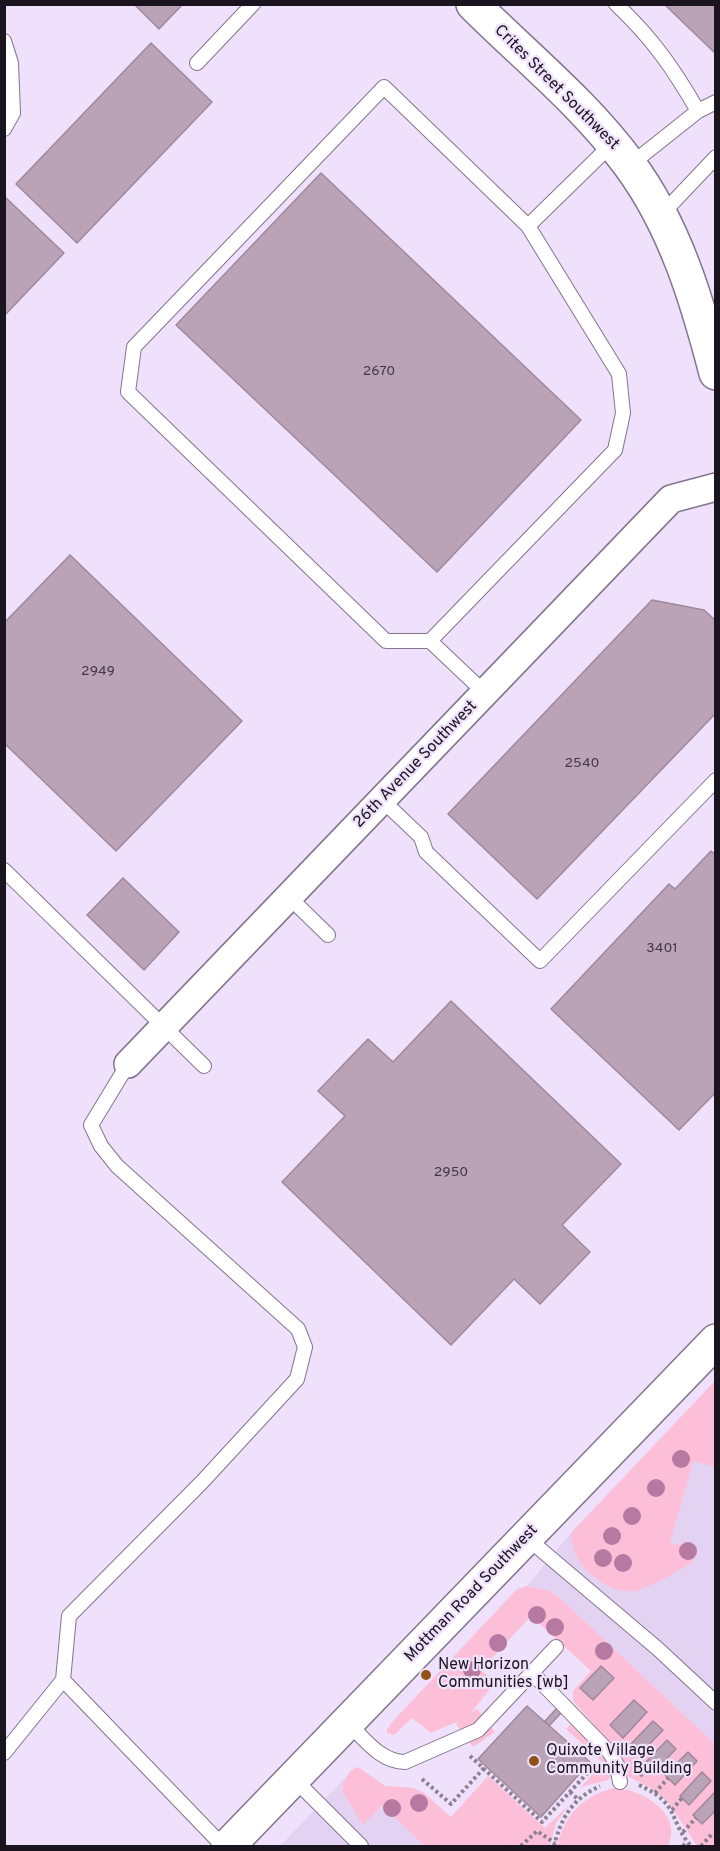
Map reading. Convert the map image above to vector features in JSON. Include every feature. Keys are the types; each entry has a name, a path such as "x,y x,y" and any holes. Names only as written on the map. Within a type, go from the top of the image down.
{"street":[{"name":"Crites Street Southwest","path":"486,12 622,154 661,215 702,305 716,373"},
{"name":"26th Avenue Southwest","path":"128,1064 671,499 716,487"},
{"name":"Mottman Road Southwest","path":"228,1846 716,1341"}],"lane":[{"path":"197,63 253,4"},
{"path":"616,4 649,36 674,70 698,111"},
{"path":"4,41 11,63 13,113 4,129"},
{"path":"430,641 615,450 623,413 619,374 528,226 384,87 134,347 128,392 386,641 430,641 485,693"},
{"path":"528,226 622,154 716,102"},
{"path":"661,215 716,158"},
{"path":"382,800 422,837 426,852 540,961 716,780"},
{"path":"4,870 204,1066"},
{"path":"289,897 328,935"},
{"path":"4,1753 63,1680 69,1616 202,1482 297,1379 305,1347 298,1329 117,1166 101,1146 92,1125 128,1064"},
{"path":"527,1538 649,1641 716,1703"},
{"path":"347,1722 384,1757 393,1762 405,1762 478,1730 556,1647"},
{"path":"532,1673 610,1753 620,1782"},
{"path":"63,1680 223,1846"},
{"path":"293,1778 361,1846"}],"path":[{"path":"468,1754 542,1822 597,1762"},
{"path":"417,1774 451,1804 484,1768"},
{"path":"655,1793 668,1778"},
{"path":"521,1846 537,1831 554,1845 558,1827 579,1800 599,1787 620,1782 633,1783 655,1793 672,1810 691,1846"},
{"path":"570,1792 579,1800"},
{"path":"672,1810 682,1798"},
{"path":"683,1832 696,1818"},
{"path":"700,1846 713,1833"},
{"path":"683,1846 687,1842"}],"shaded area":[{"path":"715,1381 715,1744 561,1599 550,1591 527,1586 570,1534"},
{"path":"715,1381 715,1467 693,1461 670,1543 690,1548 695,1555 693,1562 639,1590 623,1591 607,1585 582,1565 570,1534"},
{"path":"527,1586 550,1591 561,1599 715,1744 715,1846 697,1846 669,1803 651,1788 627,1776 620,1755 573,1701 573,1691 591,1671 531,1616 481,1670 493,1680 493,1685 470,1714 477,1709 495,1732 473,1747 456,1724 459,1721 431,1733 412,1718 394,1735 387,1733 387,1729 395,1719 517,1589"},
{"path":"572,1723 604,1756 612,1775 608,1780 581,1787 603,1763 566,1729"},
{"path":"358,1767 385,1786 414,1788 424,1793 451,1817 488,1776 545,1828 568,1806 556,1823 550,1846 425,1846 382,1805 363,1825 342,1791 349,1773"},
{"path":"351,1772 427,1846 280,1846"},
{"path":"614,1788 625,1789 647,1798 665,1813 670,1823 671,1834 668,1846 557,1846 565,1825 576,1808 593,1796"}],"building":[{"path":"134,4 183,4 159,29"},
{"path":"664,4 716,4 716,54"},
{"path":"151,43 212,102 77,243 16,184"},
{"path":"321,173 581,420 437,572 176,325"},
{"path":"4,196 64,253 4,316"},
{"path":"70,555 242,721 116,851 4,743 4,623"},
{"path":"652,600 704,610 716,621 716,713 537,899 448,814"},
{"path":"711,851 716,855 716,1092 679,1130 551,1009 669,884 675,889"},
{"path":"123,878 179,932 144,970 87,915"},
{"path":"451,1001 621,1164 562,1225 590,1252 540,1304 514,1279 451,1345 282,1182 345,1116 318,1091 368,1039 393,1062"},
{"path":"601,1666 614,1678 593,1700 580,1688"},
{"path":"634,1700 647,1712 623,1738 610,1725"},
{"name":"Quixote Village Community Building","path":"527,1706 590,1762 541,1817 478,1759"},
{"path":"557,1708 561,1713 549,1726 545,1721"},
{"path":"653,1721 663,1730 641,1753 631,1744"},
{"path":"667,1740 676,1749 654,1772 645,1763"},
{"path":"688,1752 697,1761 675,1785 665,1775"},
{"path":"702,1772 711,1781 689,1805 680,1796"},
{"path":"715,1792 716,1810 702,1824 693,1815"}],"place":[{"name":"New Horizon Communities [wb]","path":"426,1675"},
{"name":"Quixote Village Community Building","path":"534,1761"}]}
